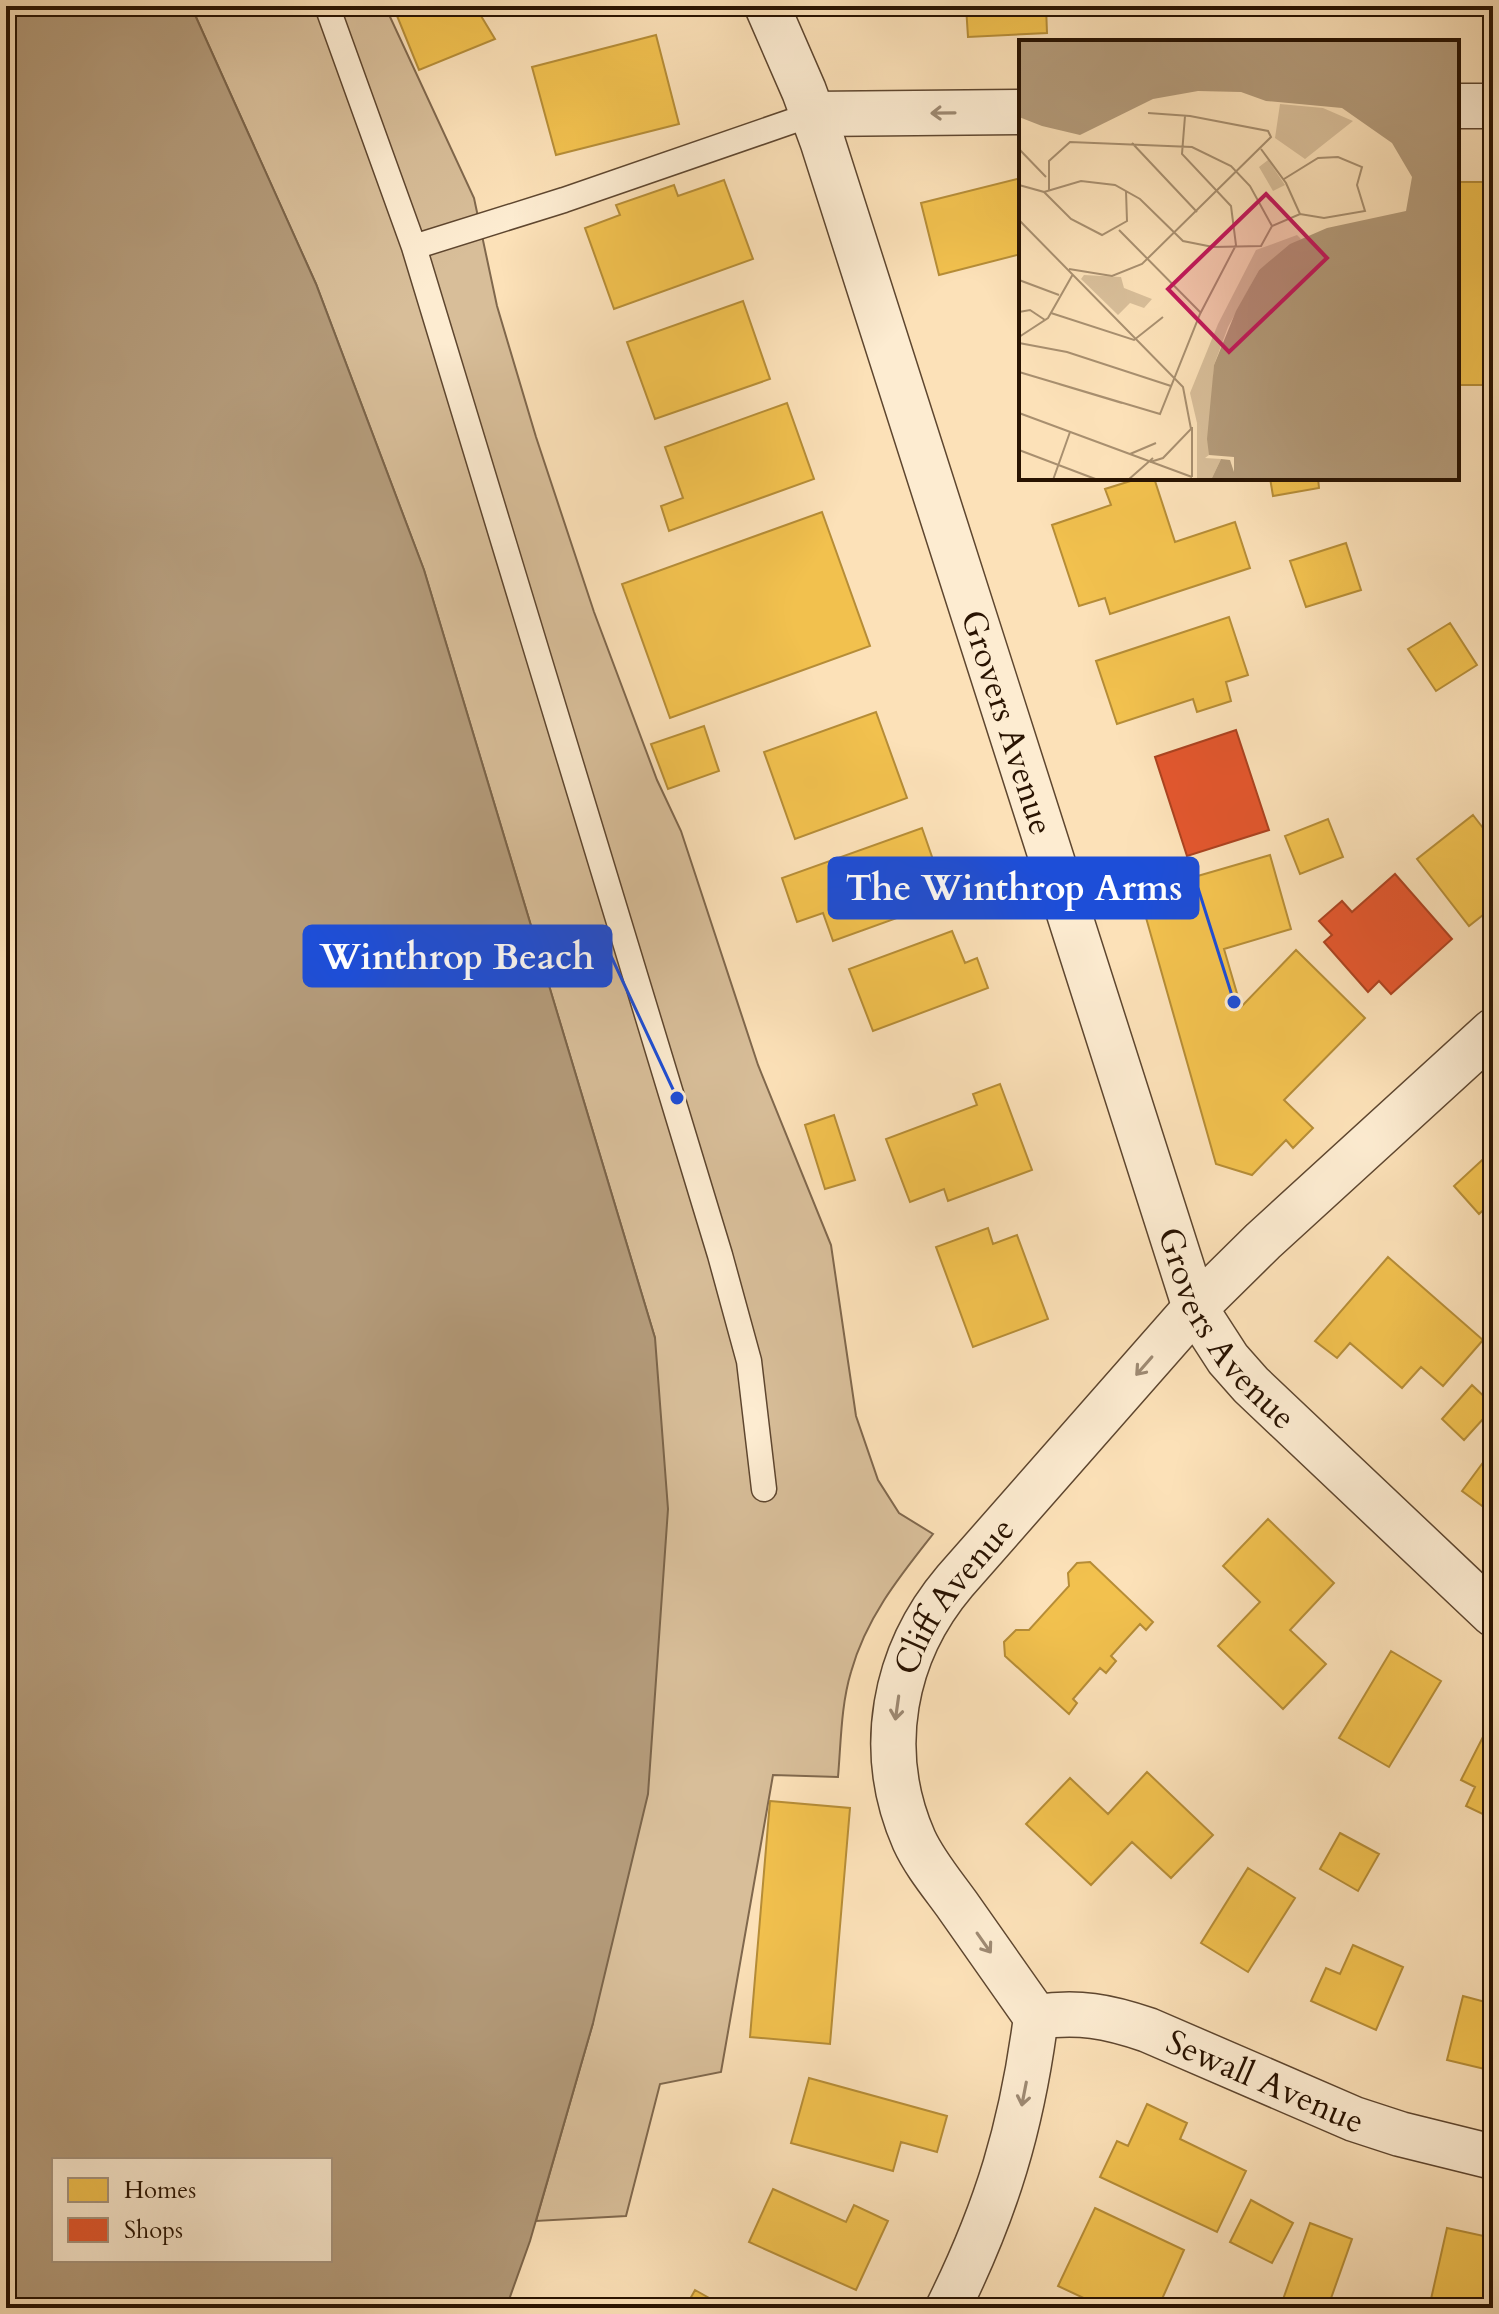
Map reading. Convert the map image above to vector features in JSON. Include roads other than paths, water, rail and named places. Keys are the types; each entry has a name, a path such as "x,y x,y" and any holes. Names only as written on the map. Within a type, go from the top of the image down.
{"street":[{"name":"Grovers Avenue","path":"767,6 813,114 1195,1308 1228,1359 1251,1385 1493,1614"},
{"path":"1459,106 1493,106"},
{"path":"813,114 1019,112"},
{"name":"Cliff Avenue","path":"1036,2017 925,1860 910,1829 900,1796 894,1748 901,1678 915,1639 939,1600 1195,1308 1263,1241 1493,1031"},
{"name":"Sewall Avenue","path":"1036,2017 1066,2013 1118,2020 1354,2119 1493,2157"},
{"path":"948,2308 1004,2176 1024,2098 1036,2017"}],"lane":[{"path":"327,6 414,247 720,1255 749,1361 764,1489"},
{"path":"414,247 564,200 813,114"}],"place":[{"name":"The Winthrop Arms","path":"1234,1002"},
{"name":"Winthrop Beach","path":"677,1098"}]}
